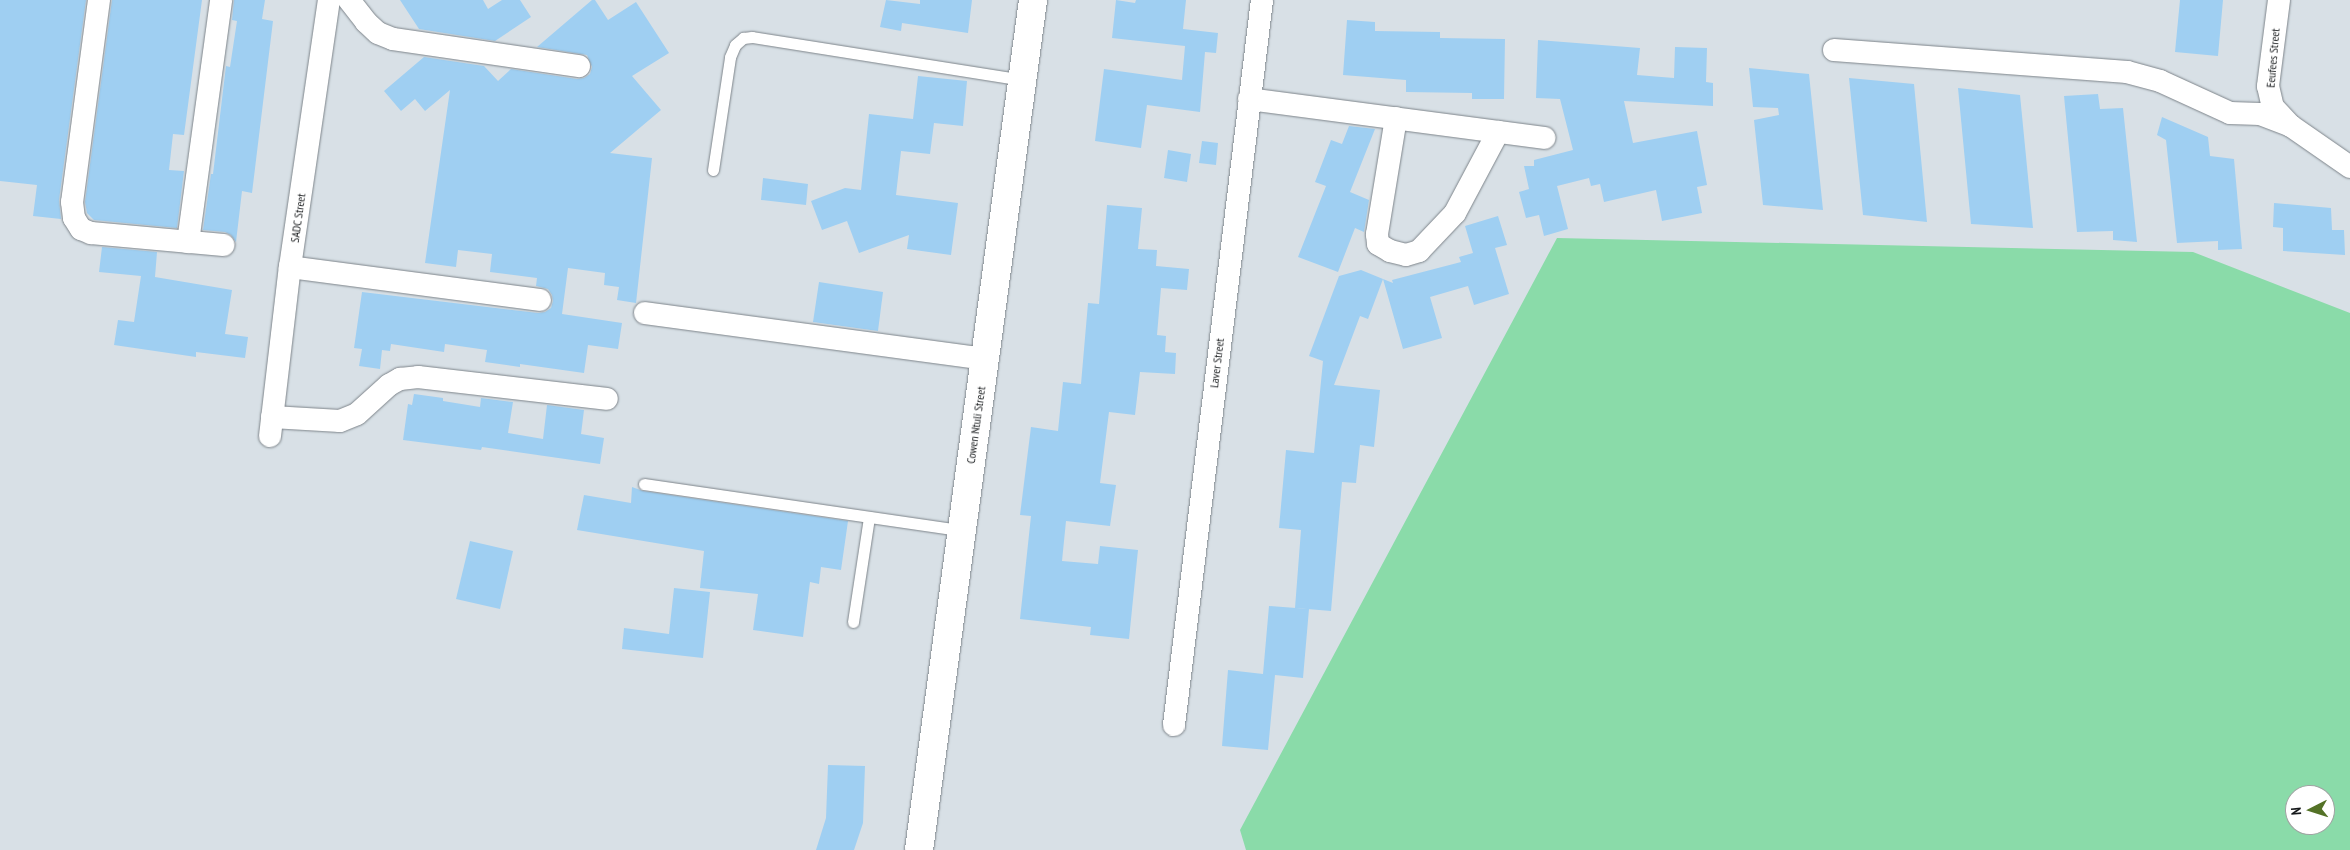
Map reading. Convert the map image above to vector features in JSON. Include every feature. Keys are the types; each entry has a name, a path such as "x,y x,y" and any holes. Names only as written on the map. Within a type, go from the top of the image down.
{"street":[{"path":"99,0 72,202 74,218 81,229 91,233 223,246"},
{"path":"188,242 221,0"},
{"name":"SADC Street","path":"329,0 290,267 271,427 340,421 357,414 389,385 400,379 418,376 607,400"},
{"path":"349,0 366,22 378,33 393,39 579,66"},
{"name":"Cowen Ntuli Street","path":"919,850 1033,0"},
{"name":"Laver Street","path":"1174,726 1262,0"},
{"name":"Eeufees Street","path":"2279,0 2268,86 2272,107 2292,126 2350,167"},
{"path":"1834,50 2127,72 2160,81 2230,113 2260,114 2292,126"},
{"path":"1249,99 1544,138"},
{"path":"1396,118 1377,234 1378,244 1390,251 1406,255 1419,251 1455,213 1498,132"},
{"path":"290,267 540,300"},
{"path":"645,313 985,360"}],"lane":[{"path":"713,170 730,57 735,45 743,38 752,37 1022,80"},
{"path":"644,484 962,530"},
{"path":"852,622 869,517"}],"green space":[{"path":"1557,238 2193,252 2350,313 2350,850 1246,850 1240,830"}],"building":[{"path":"0,0 86,0 59,200 61,219 33,216 37,185 0,181"},
{"path":"112,0 202,0 184,135 173,134 169,170 184,171 177,228 94,220 87,213 85,202"},
{"path":"234,0 265,0 262,19 273,21 252,193 242,191 236,242 231,235 225,232 203,230 211,174 213,174 226,66 230,67 237,21 232,20"},
{"path":"400,0 483,0 488,9 502,0 520,0 531,17 495,41 419,29"},
{"path":"592,0 595,0 608,20 636,2 669,53 632,76 661,110 610,153 652,158 636,303 617,300 619,287 604,285 605,273 568,268 562,314 622,323 618,349 588,345 584,373 520,364 520,367 485,362 487,350 445,344 444,352 391,344 390,351 382,350 380,369 359,366 362,349 354,348 362,292 538,313 545,312 551,308 552,295 548,289 536,286 537,278 490,272 492,254 458,250 456,267 425,263 450,90 425,111 415,99 401,111 384,91 424,57 484,66 498,81 511,69 577,79 584,78 590,74 592,67 587,55 537,47"},
{"path":"886,0 920,4 920,0 972,0 968,33 902,23 901,31 880,27"},
{"path":"1116,0 1135,3 1136,0 1186,0 1183,29 1218,33 1216,53 1205,52 1200,112 1147,105 1141,148 1095,141 1104,69 1182,80 1185,46 1112,38"},
{"path":"2180,0 2223,0 2218,56 2175,52"},
{"path":"1347,20 1375,22 1375,31 1440,32 1440,38 1505,39 1504,99 1472,99 1472,93 1406,92 1406,80 1343,75"},
{"path":"1538,40 1640,48 1637,75 1674,78 1675,47 1707,48 1706,82 1713,83 1713,106 1624,101 1633,143 1697,131 1707,185 1697,187 1702,213 1662,221 1656,190 1604,202 1600,184 1591,186 1589,178 1557,186 1568,229 1544,236 1539,215 1526,218 1519,192 1529,189 1524,166 1534,166 1534,160 1573,150 1560,99 1536,98"},
{"path":"1749,68 1809,74 1823,210 1763,205 1754,120 1779,115 1778,108 1753,107"},
{"path":"918,76 967,81 963,126 934,123 930,154 901,151 896,195 958,203 951,255 907,249 909,235 859,253 847,221 822,230 811,201 845,188 861,190 869,114 913,119"},
{"path":"1849,78 1914,84 1927,222 1863,215"},
{"path":"1958,88 2020,95 2033,228 1971,224"},
{"path":"2098,94 2100,109 2123,108 2137,242 2113,240 2113,231 2077,232 2064,96"},
{"path":"2162,117 2208,137 2210,156 2234,159 2242,249 2218,250 2218,241 2177,243 2166,140 2157,135"},
{"path":"1349,126 1375,129 1350,192 1369,200 1364,232 1355,228 1338,272 1298,257 1326,186 1315,182 1331,140 1342,144"},
{"path":"1202,141 1218,143 1216,165 1199,163"},
{"path":"1168,150 1191,154 1187,182 1164,178"},
{"path":"763,178 808,184 806,205 761,200"},
{"path":"2274,203 2331,208 2332,230 2344,230 2345,255 2283,251 2283,228 2273,227"},
{"path":"1107,205 1142,208 1138,249 1157,250 1156,266 1189,269 1187,290 1161,288 1157,335 1166,336 1165,352 1176,353 1175,374 1140,372 1135,415 1109,412 1100,483 1116,485 1110,526 1066,521 1062,561 1098,564 1100,546 1138,550 1129,639 1090,635 1091,627 1020,619 1031,516 1020,515 1031,427 1058,431 1063,382 1081,384 1088,303 1099,304"},
{"path":"1498,216 1507,245 1495,248 1509,294 1474,305 1468,286 1430,297 1442,338 1403,349 1383,279 1393,283 1392,280 1461,262 1459,257 1473,253 1465,226"},
{"path":"102,247 157,252 155,277 232,290 225,334 248,337 245,358 196,352 196,357 114,345 118,320 134,322 141,276 99,272"},
{"path":"1361,270 1383,279 1368,319 1360,316 1334,385 1380,390 1374,447 1360,445 1356,483 1342,482 1331,611 1295,608 1301,530 1279,528 1286,450 1314,453 1323,361 1309,356 1339,276"},
{"path":"819,282 883,292 878,331 813,322"},
{"path":"414,394 443,398 443,401 480,407 481,398 513,402 508,433 543,439 547,405 584,410 581,434 604,438 600,464 482,447 481,450 403,440 408,404 412,405"},
{"path":"632,487 643,491 848,521 841,570 821,567 819,584 810,582 803,637 753,630 758,594 700,588 704,551 577,530 584,495 631,503"},
{"path":"470,541 513,551 500,609 456,599"},
{"path":"674,588 710,592 703,658 622,649 624,628 669,634"},
{"path":"1269,606 1309,609 1303,678 1275,675 1268,750 1222,746 1228,670 1263,674"},
{"path":"828,765 865,766 863,823 854,850 816,850 826,818"}]}
